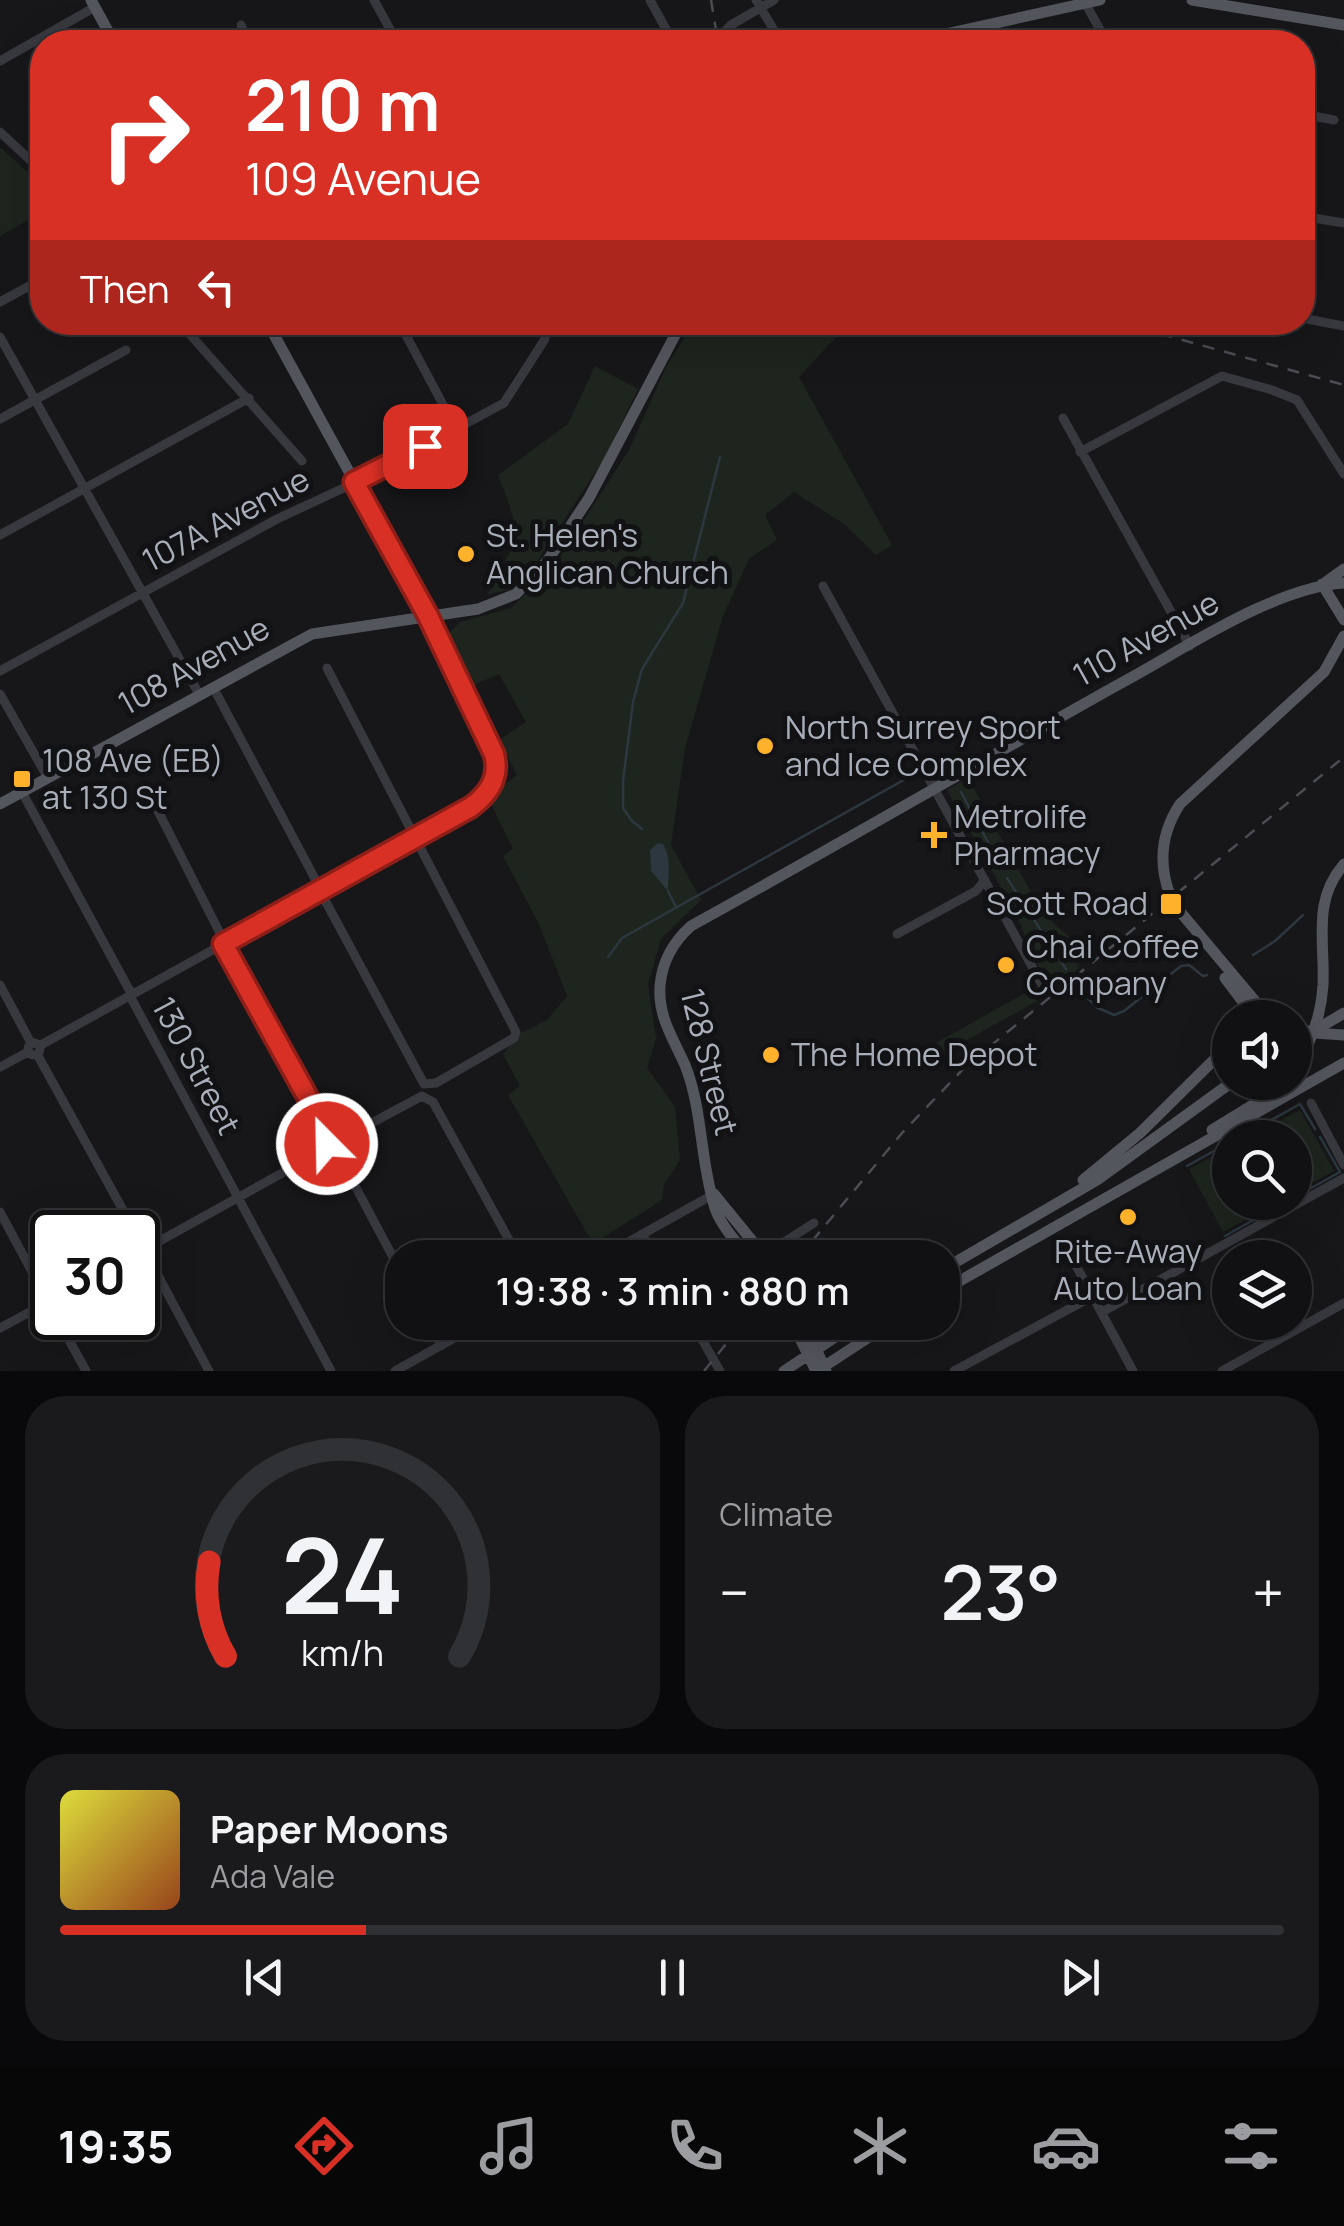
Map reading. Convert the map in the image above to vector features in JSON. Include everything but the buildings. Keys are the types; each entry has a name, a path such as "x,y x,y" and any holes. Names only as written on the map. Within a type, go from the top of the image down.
{"main road":[{"path":"962,30 1100,0"},
{"path":"1192,0 1344,25"},
{"path":"93,4 107,30"},
{"path":"274,335 428,616"},
{"name":"108 Avenue","path":"0,804 312,634 500,602 516,594 541,569 573,524 619,446 675,335"},
{"path":"1344,569 1322,584 1344,620"},
{"name":"110 Avenue","path":"673,945 690,926 1190,646 1302,590 1344,583"},
{"path":"1170,895 1162,852 1168,826 1180,804 1324,672 1344,636"},
{"path":"1312,1036 1323,984 1319,925 1327,888 1344,864"},
{"path":"1240,1000 1184,924 1179,910 1249,1000"},
{"name":"128 Street","path":"673,945 660,983 662,1012 694,1094 714,1194 748,1240"},
{"path":"1312,1032 1344,1013"},
{"path":"1314,1033 1344,1035"},
{"path":"1058,1204 1140,1133 1212,1062"},
{"path":"960,1281 1344,1063"},
{"path":"960,1260 1058,1204 1212,1096"},
{"path":"1081,1212 1260,1100"},
{"path":"804,1340 821,1370 864,1340"},
{"path":"809,1340 812,1352"},
{"path":"784,1371 830,1340"},
{"path":"842,1371 844,1353"}],"street":[{"path":"374,0 390,30"},
{"path":"650,0 666,30"},
{"path":"725,30 759,4 774,0"},
{"path":"1084,2 1100,30"},
{"path":"51,30 93,4"},
{"path":"759,4 774,30"},
{"path":"240,25 242,30"},
{"path":"0,61 30,43"},
{"path":"1315,116 1334,120"},
{"path":"0,132 30,158"},
{"path":"1315,218 1344,223"},
{"path":"0,302 30,286"},
{"path":"1315,320 1344,326"},
{"path":"191,335 302,461"},
{"path":"406,335 456,429"},
{"name":"107A Avenue","path":"0,671 276,519 504,403 545,335"},
{"path":"0,338 200,694"},
{"path":"0,419 126,350"},
{"path":"1080,452 1222,376 1297,400 1344,474"},
{"path":"0,534 248,398"},
{"path":"1063,418 1190,646"},
{"path":"823,586 1041,982"},
{"path":"0,1068 471,807 492,785 496,770 494,754 428,616"},
{"path":"213,687 424,1084 436,1083 510,1043 516,1032 327,668"},
{"path":"0,694 48,778"},
{"name":"130 Street","path":"22,792 331,1371"},
{"path":"145,794 154,803 224,943 328,1134 326,1147 160,1241"},
{"path":"897,934 976,891 984,880"},
{"path":"0,985 122,1210"},
{"path":"385,1243 336,1153 340,1140 416,1097 433,1102 509,1240"},
{"path":"1312,1103 1344,1165"},
{"path":"1102,1312 1344,1178"},
{"path":"632,1240 714,1194"},
{"path":"0,1212 30,1266"},
{"path":"787,1240 814,1223"},
{"path":"642,1234 646,1240"},
{"path":"1073,1260 1132,1370"},
{"path":"160,1284 210,1371"},
{"path":"954,1371 1093,1296"},
{"path":"1222,1371 1344,1303"},
{"path":"0,1328 30,1314"},
{"path":"69,1340 86,1371"},
{"path":"438,1340 441,1346"},
{"path":"395,1371 452,1340"},
{"path":"702,1340 720,1371"}],"shaded area":[{"path":"0,147 30,174 30,219 0,236"},
{"path":"686,335 838,335 799,377 892,545 876,555 844,524 794,492 765,515 777,540 749,559 723,616 685,748 671,845 701,900 661,939 648,984 656,1039 647,1068 675,1107 680,1160 664,1185 662,1200 599,1240 591,1240 508,1095 520,1086 503,1054 519,1034 547,1020 567,996 539,924 503,856 513,849 491,804 501,787 517,775 499,740 526,722 499,674 467,688 447,635 460,622 511,608 556,564 630,448 666,367"},
{"path":"595,366 638,389 606,456 538,560 514,588 487,595 512,548 514,536 511,512 498,475 568,424"},
{"path":"968,778 1043,914 1072,939 1069,948 1079,968 1046,996 931,1060 925,1049 1045,982 1016,914 947,790"},
{"path":"658,843 663,844 668,856 668,891 651,871 650,850"},
{"path":"1300,1110 1306,1120 1281,1120"},
{"path":"1312,1132 1334,1171 1312,1183"},
{"path":"1212,1157 1212,1212 1189,1169"},
{"path":"1217,1220 1245,1220 1223,1232"}],"waterway":[{"path":"642,829 623,808 633,702 642,669 683,603 720,457"},
{"path":"608,957 622,938 909,777"},
{"path":"961,792 999,863"},
{"path":"1007,878 1066,969"},
{"path":"668,891 676,907"},
{"path":"1253,955 1303,915"},
{"path":"1082,992 1096,1007 1114,1015 1181,966 1189,965 1207,975"},
{"path":"1271,1120 1300,1104 1310,1120"},
{"path":"1312,1124 1315,1129"},
{"path":"1312,1188 1340,1172 1320,1137"},
{"path":"1187,1166 1212,1152"},
{"path":"1225,1236 1253,1220"}],"railway":[{"path":"711,0 716,30"},
{"path":"1165,335 1344,385"},
{"path":"813,1240 902,1133 967,1065 1344,757"},
{"path":"704,1371 729,1340"}],"place":[{"name":"St. Helen's Anglican Church","path":"466,554"},
{"name":"North Surrey Sport and Ice Complex","path":"765,746"},
{"name":"108 Ave (EB) at 130 St","path":"22,779"},
{"name":"Metrolife Pharmacy","path":"934,835"},
{"name":"Scott Road","path":"1171,904"},
{"name":"Chai Coffee Company","path":"1006,965"},
{"name":"The Home Depot","path":"771,1055"},
{"name":"Rite-Away Auto Loan","path":"1128,1217"}],"route":[{"path":"327,1144 328,1134 223,944 471,807 492,785 496,770 494,754 428,616 354,482 425,446"}]}
